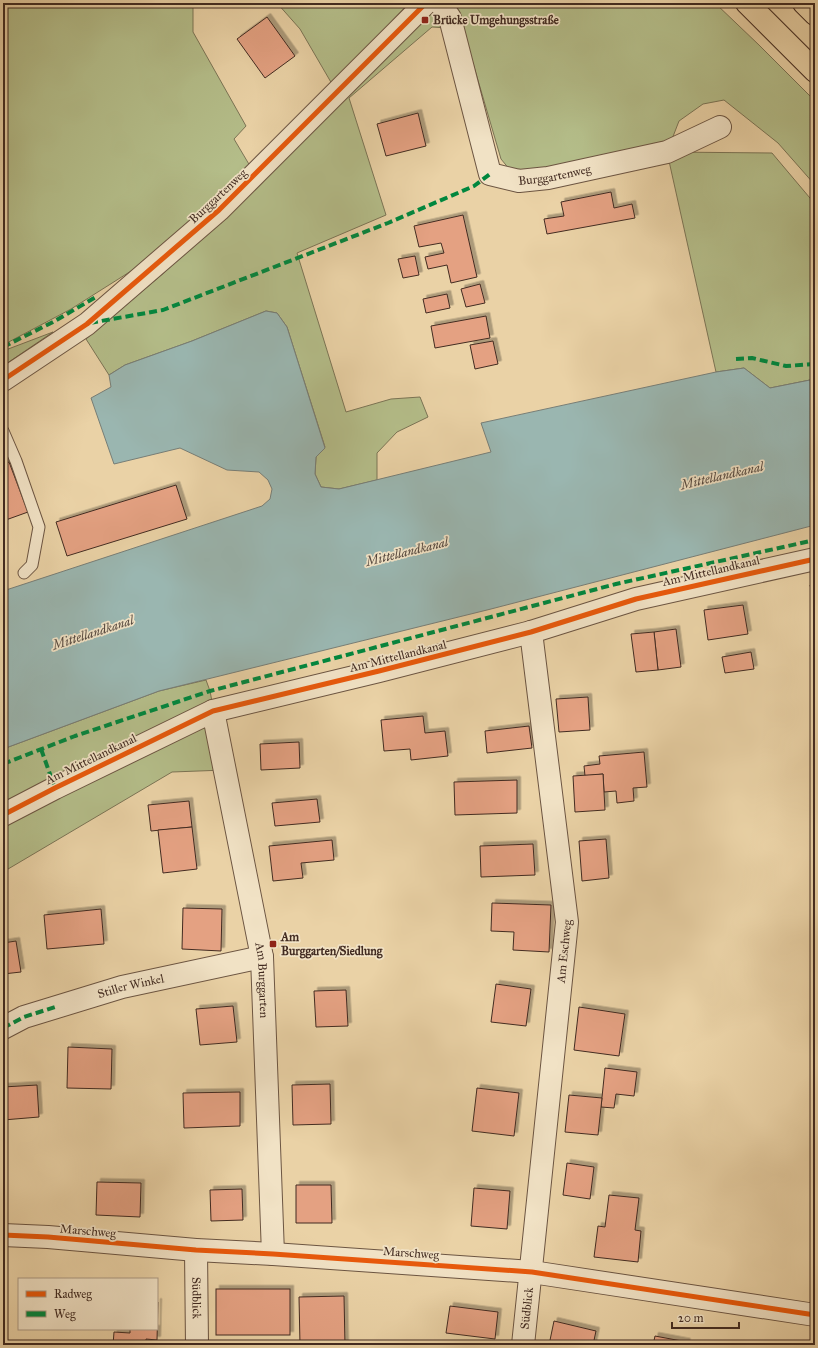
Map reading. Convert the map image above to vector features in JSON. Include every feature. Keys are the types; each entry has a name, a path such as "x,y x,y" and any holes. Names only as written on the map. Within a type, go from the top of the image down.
{"highway":[{"path":"747,3 815,70"},
{"path":"804,3 815,14"}],"street":[{"name":"Burggartenweg","path":"3,380 87,324 219,210 426,3"},
{"name":"Burggartenweg","path":"440,3 450,18 490,174 519,181 548,178 667,152 720,127"},
{"name":"Am Mittellandkanal","path":"3,815 54,788 213,711 379,671 531,632 636,598 815,559"},
{"name":"Am Eschweg","path":"531,632 567,922 532,1272"},
{"name":"Am Burggarten","path":"213,711 262,957 273,1254"},
{"name":"Stiller Winkel","path":"3,1028 24,1017 122,987 262,957"},
{"name":"Marschweg","path":"3,1235 48,1237 196,1250 532,1272 815,1315"},
{"name":"Südblick","path":"196,1250 196,1345"},
{"name":"Südblick","path":"523,1345 532,1272"}],"lane":[{"path":"3,431 16,461 39,527 32,565 24,573"}],"green space":[{"path":"3,3 193,3 193,32 246,126 234,139 253,171 158,254 71,309 3,345"},
{"path":"277,3 409,3 332,84 300,29"},
{"path":"436,3 715,3 815,101 815,185 778,143 724,100 703,104 679,121 667,152 519,181 501,159 463,29 432,27 349,98 386,215 297,253 346,412 391,399 420,397 428,417 397,432 377,453 377,480 339,489 321,487 315,474 316,457 325,447 287,327 277,313 266,311 192,341 125,365 109,375 86,339 166,271"},
{"path":"667,152 772,153 815,204 815,379 770,388 744,368 716,372"},
{"path":"53,332 3,366 3,351"},
{"path":"206,680 210,691 225,770 172,772 3,872 3,749 159,691"}],"water":[{"name":"Mittellandkanal","path":"266,311 277,313 287,327 325,448 316,457 315,474 321,487 339,489 491,452 481,423 716,372 744,368 770,388 815,379 815,525 491,609 159,691 3,749 3,591 262,506 270,499 272,489 268,480 259,472 227,470 180,448 114,464 91,398 111,387 109,375 125,365 192,341"}],"building":[{"path":"267,17 295,56 265,78 237,39"},
{"path":"418,113 426,146 386,156 377,124"},
{"path":"611,192 614,208 632,204 635,218 547,234 544,219 564,216 561,202"},
{"path":"463,215 477,277 451,283 447,265 428,269 425,257 444,253 441,243 419,247 414,226"},
{"path":"415,256 419,275 403,278 398,259"},
{"path":"480,284 485,303 466,307 461,289"},
{"path":"447,294 450,308 426,313 423,299"},
{"path":"486,316 490,338 435,348 431,326"},
{"path":"493,341 498,364 475,369 470,345"},
{"path":"9,462 28,512 3,521 3,464"},
{"path":"176,485 187,519 67,556 56,522"},
{"path":"815,584 815,607 810,585"},
{"path":"743,605 748,634 708,640 704,610"},
{"path":"676,629 681,667 658,670 654,632"},
{"path":"654,632 658,670 636,672 631,634"},
{"path":"751,652 754,669 725,673 722,657"},
{"path":"588,697 590,730 559,732 556,699"},
{"path":"423,716 425,733 445,731 448,756 411,760 410,749 384,751 381,720"},
{"path":"529,726 532,748 487,753 485,731"},
{"path":"299,742 300,768 261,770 260,744"},
{"path":"644,752 647,787 633,788 634,801 617,803 616,791 604,792 603,774 585,776 584,766 600,764 599,756"},
{"path":"603,774 605,810 575,812 573,776"},
{"path":"517,780 517,813 455,815 454,782"},
{"path":"317,799 320,822 275,826 272,803"},
{"path":"189,801 192,827 151,831 148,805"},
{"path":"192,827 197,869 163,873 158,830"},
{"path":"606,839 609,878 582,881 579,841"},
{"path":"332,840 334,860 301,863 303,878 273,881 269,846"},
{"path":"533,844 535,875 481,877 480,846"},
{"path":"492,903 551,905 549,952 513,950 514,932 491,931"},
{"path":"183,908 222,909 221,951 182,949"},
{"path":"101,909 104,944 47,949 44,915"},
{"path":"16,941 21,972 3,974 3,943"},
{"path":"496,984 531,989 526,1026 491,1022"},
{"path":"346,990 348,1026 316,1027 314,991"},
{"path":"233,1006 237,1042 200,1045 196,1009"},
{"path":"579,1007 625,1014 619,1056 574,1050"},
{"path":"68,1047 112,1049 111,1089 67,1088"},
{"path":"605,1068 637,1072 634,1096 616,1094 614,1108 601,1107"},
{"path":"330,1084 331,1124 293,1125 292,1085"},
{"path":"37,1085 39,1117 3,1120 3,1087"},
{"path":"477,1088 519,1093 514,1136 472,1131"},
{"path":"240,1092 240,1126 184,1128 183,1093"},
{"path":"569,1095 602,1098 598,1135 565,1132"},
{"path":"567,1163 594,1167 590,1199 563,1195"},
{"path":"97,1182 141,1183 140,1217 96,1215"},
{"path":"296,1185 331,1185 332,1223 296,1223"},
{"path":"474,1188 510,1191 507,1229 471,1226"},
{"path":"242,1189 243,1220 211,1221 210,1190"},
{"path":"609,1195 639,1198 635,1230 641,1231 638,1262 594,1257 598,1226 605,1227"},
{"path":"216,1289 290,1289 290,1335 216,1335"},
{"path":"344,1296 345,1345 300,1345 299,1297"},
{"path":"450,1306 498,1312 495,1339 446,1333"},
{"path":"554,1321 596,1331 593,1345 549,1345"},
{"path":"130,1330 157,1330 157,1340 146,1339 146,1345 113,1345 114,1332 130,1333"},
{"path":"655,1336 687,1342 686,1345 653,1345"}],"marked path":[{"path":"90,323 163,310 388,223 474,186 490,174"},
{"path":"3,347 53,322 96,297"},
{"path":"736,359 752,358 786,366 815,364"},
{"path":"3,764 75,736 210,691 616,584 815,540"},
{"path":"41,749 55,788"},
{"path":"3,1028 24,1017 55,1007"}],"cycle path":[{"path":"3,380 87,324 219,210 426,3"},
{"path":"3,815 213,711 379,671 531,632 636,599 815,559"},
{"path":"3,1235 48,1237 196,1250 532,1272 815,1315"}],"place":[{"name":"Brücke Umgehungsstraße","path":"425,20"},
{"name":"Am Burggarten/Siedlung","path":"273,944"}]}
